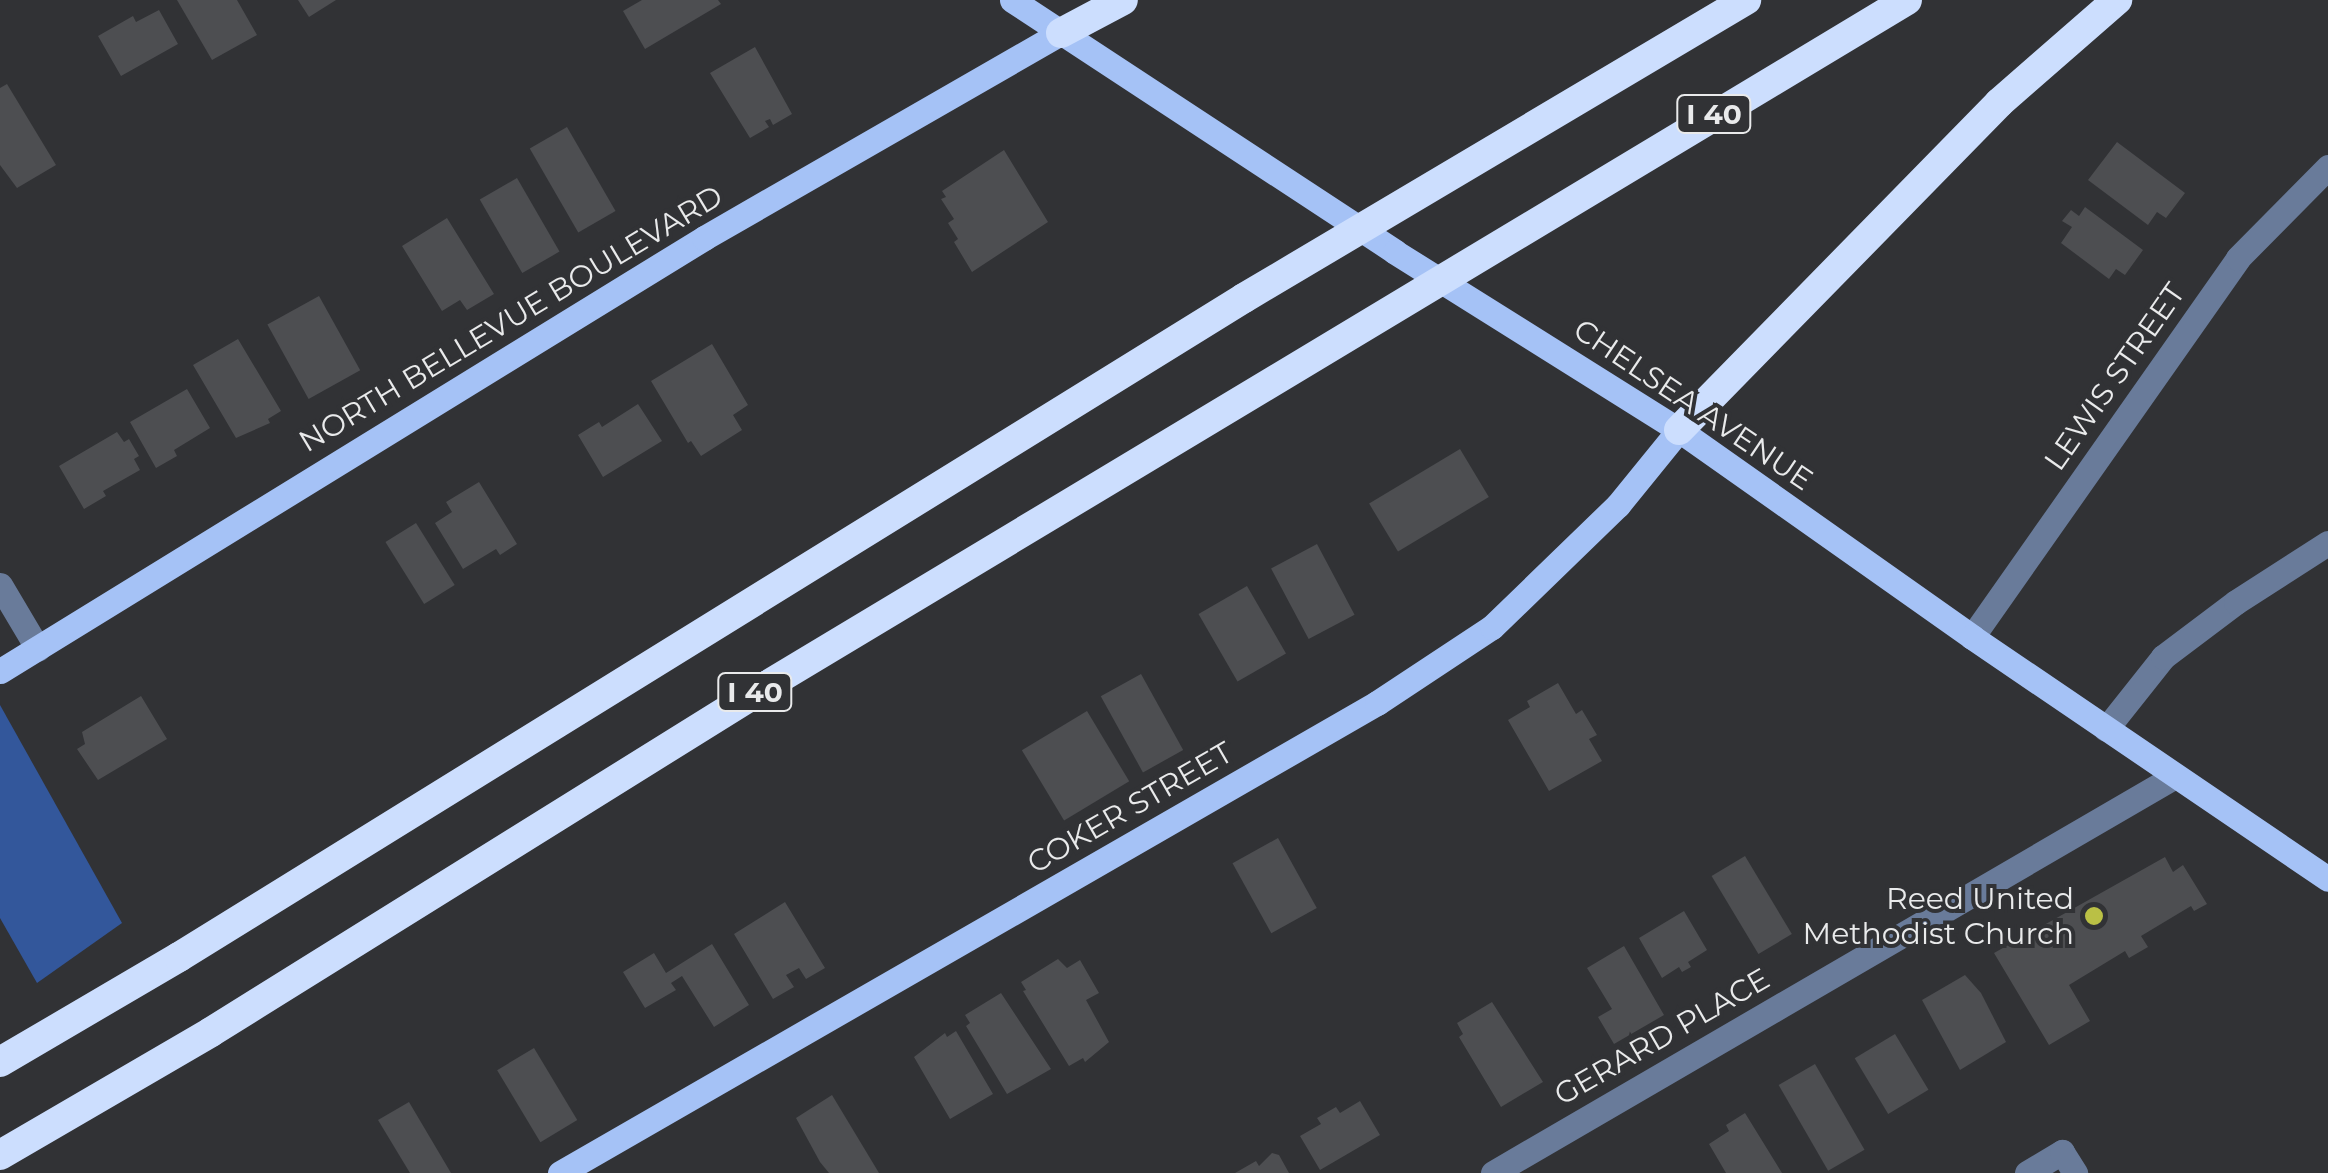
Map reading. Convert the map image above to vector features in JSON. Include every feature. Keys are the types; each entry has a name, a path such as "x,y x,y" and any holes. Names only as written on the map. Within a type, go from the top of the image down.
{"highway":[{"path":"1062,33 1123,0"},
{"name":"I 40","path":"0,1062 179,958 1244,298 1746,0"},
{"name":"I 40","path":"0,1155 211,1032 768,684 1907,0"},
{"path":"1679,430 2000,103 2117,0"}],"main road":[{"name":"CHELSEA AVENUE","path":"1012,0 1240,146 1395,252 1679,430 1972,637 2328,879"},
{"name":"NORTH BELLEVUE BOULEVARD","path":"0,671 704,238 1062,33"},
{"name":"COKER STREET","path":"560,1173 1378,703 1460,649 1492,627 1618,505 1679,430"}],"street":[{"name":"LEWIS STREET","path":"1972,637 2238,258 2328,167"},
{"path":"2106,729 2163,658 2236,602 2328,543"},
{"path":"0,585 38,649"},
{"name":"GERARD PLACE","path":"1494,1173 2175,776"},
{"path":"2027,1173 2062,1152 2075,1173"}],"shaded area":[{"path":"0,705 122,923 37,983 0,918"}],"building":[{"path":"177,0 237,0 257,35 212,60"},
{"path":"298,0 336,0 309,17"},
{"path":"642,0 718,0 721,4 645,49 623,11"},
{"path":"159,10 178,44 121,76 98,36 133,16 136,22"},
{"path":"755,47 792,114 773,125 770,119 765,121 769,127 750,138 710,73"},
{"path":"7,84 56,165 17,188 0,165 0,88"},
{"path":"567,127 616,211 578,233 530,148"},
{"path":"2117,142 2185,193 2166,218 2157,212 2148,225 2088,180"},
{"path":"1004,150 1048,222 972,272 954,242 958,239 948,223 954,219 941,199 946,197 942,191"},
{"path":"517,178 560,252 522,273 480,200"},
{"path":"2085,207 2143,250 2125,275 2116,269 2109,279 2061,243 2072,227 2062,221 2071,210 2079,216"},
{"path":"447,218 494,294 467,310 460,300 442,311 402,246"},
{"path":"319,296 360,370 309,399 267,325"},
{"path":"238,339 281,411 268,419 270,423 236,438 193,365"},
{"path":"712,344 748,405 733,415 742,430 701,456 691,441 688,443 651,381"},
{"path":"187,389 210,428 174,450 177,456 156,468 130,422"},
{"path":"638,404 662,441 603,477 578,435 599,422 602,427"},
{"path":"117,432 124,442 129,439 139,456 134,459 140,470 103,491 106,496 84,509 59,466"},
{"path":"1460,449 1489,497 1398,552 1369,504"},
{"path":"479,482 517,544 500,555 496,549 463,569 435,523 452,512 446,502"},
{"path":"416,523 455,585 424,604 385,542"},
{"path":"1317,544 1355,615 1309,639 1271,568"},
{"path":"1247,586 1286,654 1238,682 1199,614"},
{"path":"1141,674 1183,750 1143,772 1101,696"},
{"path":"1558,683 1576,714 1582,710 1597,735 1589,739 1602,761 1549,791 1508,720 1530,707 1527,701"},
{"path":"141,696 167,739 98,780 77,749 85,744 82,732"},
{"path":"1087,711 1129,781 1064,820 1022,750"},
{"path":"1278,838 1317,908 1271,933 1233,863"},
{"path":"1745,856 1792,934 1758,954 1712,876"},
{"path":"2165,857 2173,872 2183,865 2207,904 2194,911 2191,906 2141,936 2148,947 2129,958 2125,951 2069,985 2090,1021 2049,1045 1994,953"},
{"path":"785,902 825,968 806,979 799,968 786,975 794,987 773,999 734,934"},
{"path":"1684,911 1707,950 1688,962 1691,967 1682,972 1679,967 1662,978 1639,938"},
{"path":"712,944 749,1005 714,1027 682,976 671,983 676,990 645,1008 623,972 654,953 666,973"},
{"path":"1624,946 1664,1015 1614,1044 1598,1017 1612,1009 1587,968"},
{"path":"1058,959 1067,968 1080,960 1099,993 1086,1000 1109,1042 1085,1062 1083,1058 1069,1066 1021,982"},
{"path":"1965,975 1981,993 2006,1042 1960,1070 1922,1000"},
{"path":"1001,993 1051,1069 1007,1094 966,1026 970,1023 965,1015"},
{"path":"1492,1002 1543,1082 1501,1107 1459,1037 1463,1034 1457,1023"},
{"path":"956,1031 993,1094 950,1119 914,1057 945,1033 947,1037"},
{"path":"1895,1034 1928,1090 1888,1114 1855,1058"},
{"path":"534,1048 577,1120 540,1142 497,1070"},
{"path":"1815,1064 1864,1150 1828,1171 1779,1085"},
{"path":"832,1095 879,1173 829,1173 820,1162 796,1118"},
{"path":"1360,1101 1380,1135 1320,1170 1300,1136 1321,1124 1317,1118 1336,1107 1340,1113"},
{"path":"409,1102 451,1173 410,1173 378,1120"},
{"path":"1745,1113 1782,1173 1726,1173 1709,1144 1729,1131 1726,1125"},
{"path":"1272,1153 1279,1155 1289,1173 1235,1173 1256,1161 1259,1166"}],"place":[{"name":"Reed United Methodist Church","path":"2094,916"}]}
